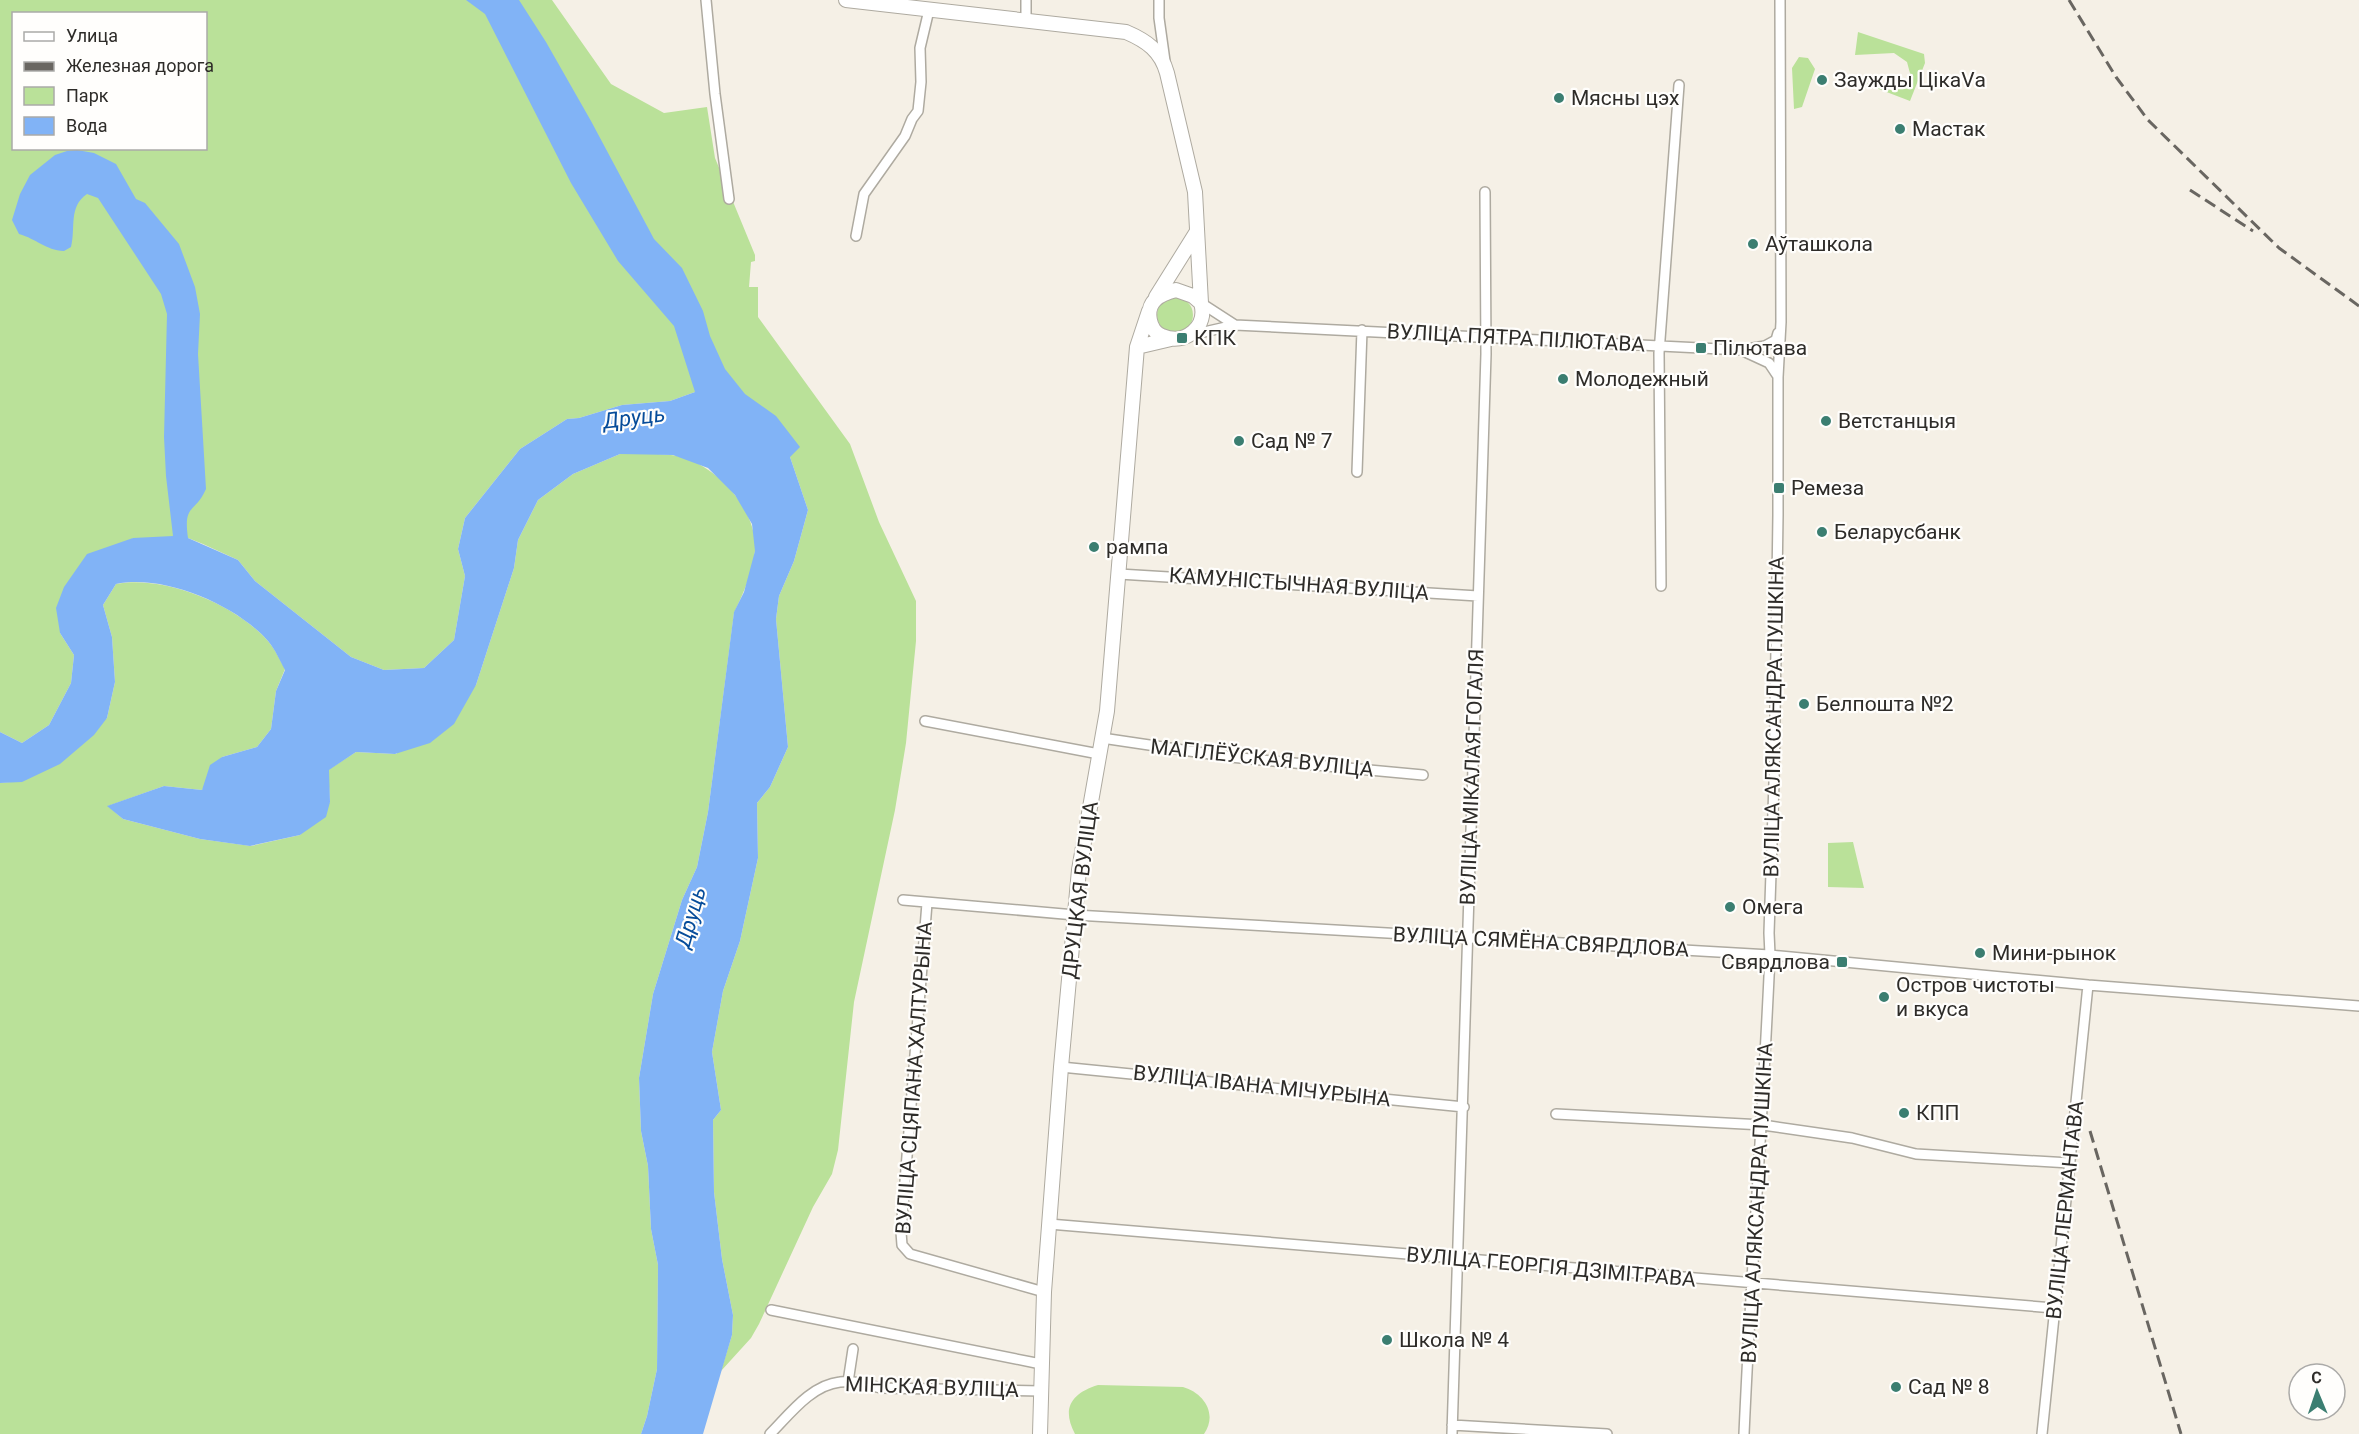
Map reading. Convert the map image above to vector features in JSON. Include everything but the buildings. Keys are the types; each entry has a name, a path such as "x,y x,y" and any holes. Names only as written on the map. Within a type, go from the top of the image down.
{"main road":[{"path":"846,0 1126,32 1145,41 1159,53 1167,73 1195,192 1203,319 1198,329 1191,335 1137,347"},
{"name":"ДРУЦКАЯ ВУЛІЦА","path":"1040,1434 1044,1292 1061,1067 1085,831 1107,711 1137,347 1151,306 1196,233"},
{"path":"1171,339 1155,332 1151,325 1151,306 1167,292 1176,290 1193,296 1201,303"}],"street":[{"path":"706,0 715,94 729,199"},
{"path":"1026,0 1026,20"},
{"path":"1159,0 1160,29 1167,73"},
{"name":"ВУЛІЦА АЛЯКСАНДРА ПУШКІНА","path":"1744,1434 1750,1284 1763,1125 1770,955 1779,506 1778,377 1781,322 1780,0"},
{"path":"856,236 864,194 905,136 918,111 921,82 920,48 929,10"},
{"path":"1661,586 1660,346 1668,204 1679,85"},
{"name":"ВУЛІЦА МІКАЛАЯ ГОГАЛЯ","path":"1452,1430 1464,1107 1467,937 1486,337 1485,192"},
{"path":"1201,303 1235,325"},
{"name":"ВУЛІЦА ПЯТРА ПІЛЮТАВА","path":"1191,335 1235,325 1741,350 1765,346 1776,340 1781,322"},
{"path":"1357,472 1362,330"},
{"path":"1741,350 1769,363 1778,377"},
{"name":"КАМУНІСТЫЧНАЯ ВУЛІЦА","path":"1119,574 1478,596"},
{"path":"925,721 1100,754"},
{"name":"МАГІЛЁЎСКАЯ ВУЛІЦА","path":"1102,738 1230,757 1423,775"},
{"name":"ВУЛІЦА СЯМЁНА СВЯРДЛОВА","path":"903,900 1075,915 1770,955 2088,985 2359,1006"},
{"name":"ВУЛІЦА СЦЯПАНА ХАЛТУРЫНА","path":"927,903 901,1232 902,1245 910,1254 1044,1292"},
{"name":"ВУЛІЦА ЛЕРМАНТАВА","path":"2042,1434 2088,985"},
{"name":"ВУЛІЦА ІВАНА МІЧУРЫНА","path":"1061,1067 1464,1107"},
{"path":"1556,1114 1763,1125 1852,1138 1916,1154 2070,1163"},
{"name":"ВУЛІЦА ГЕОРГІЯ ДЗІМІТРАВА","path":"1048,1224 2054,1308"},
{"path":"771,1310 1041,1364"},
{"path":"848,1382 853,1349"},
{"name":"МІНСКАЯ ВУЛІЦА","path":"770,1434 812,1394 839,1382 881,1388 1041,1391"},
{"path":"1452,1430 1607,1434"}],"green space":[{"path":"0,0 552,0 611,84 664,113 707,107 715,158 755,255 755,261 751,262 749,287 758,287 758,317 850,444 879,522 916,601 916,641 906,743 895,810 854,1002 838,1150 832,1174 813,1207 751,1338 721,1371 732,1335 733,1315 722,1259 714,1192 713,1120 721,1110 712,1052 723,991 740,941 758,858 757,803 770,787 788,747 776,619 779,596 794,561 808,510 790,457 695,392 670,401 622,405 579,418 567,419 520,449 465,518 458,549 465,576 454,640 424,668 384,670 351,657 255,581 238,560 203,544 188,538 133,538 60,633 74,655 71,683 49,725 22,743 0,732"},
{"path":"1858,32 1924,54 1925,63 1910,101 1850,78 1894,91 1907,84 1911,77 1907,62 1894,53 1855,55"},
{"path":"1799,57 1808,58 1815,69 1802,107 1794,109 1792,68"},
{"path":"1175,297 1188,302 1193,315 1188,328 1175,333 1162,328 1157,315 1162,302"},
{"path":"620,454 671,455 687,459 717,476 741,503 754,535 755,551 750,575 734,613 708,812 697,867 682,900 653,994 639,1078 641,1131 648,1166 651,1229 658,1265 657,1369 641,1434 0,1434 0,783 22,781 107,718 115,682 112,637 103,605 116,584 135,582 176,588 218,604 237,615 268,641 285,669 276,691 271,729 257,747 222,757 202,790 164,786 108,806 123,819 200,839 251,846 300,835 330,802 328,770 356,752 396,754 476,685 514,568 518,540 538,500 573,474"},
{"path":"1853,842 1864,888 1828,887 1828,843"},
{"path":"1098,1385 1183,1387 1197,1394 1207,1405 1210,1419 1208,1426 1204,1434 1075,1434 1069,1409 1081,1392"}],"water":[{"name":"Друць","path":"466,0 519,0 591,121 654,239 682,268 703,311 710,336 725,369 745,394 776,416 800,447 790,457 808,510 794,561 779,596 776,619 788,747 770,787 757,803 758,858 740,941 723,991 712,1052 721,1110 713,1120 714,1192 722,1259 733,1315 732,1335 703,1434 641,1434 657,1369 658,1265 651,1229 648,1166 641,1131 639,1078 653,994 682,900 697,867 708,812 734,612 744,592 755,551 752,524 735,495 708,468 673,455 620,454 573,474 538,500 518,540 514,568 476,685 454,724 430,743 395,754 356,752 329,770 330,802 326,817 300,835 250,846 200,839 123,819 107,806 164,786 202,790 210,765 222,757 257,747 271,729 276,691 285,670 268,641 238,616 198,595 156,584 135,582 116,584 103,605 112,637 115,682 107,718 94,735 60,764 22,782 0,783 0,732 22,743 49,725 71,683 74,655 60,633 56,608 64,587 87,554 133,538 173,536 164,437 167,314 161,294 98,198 87,194 77,205 71,247 64,251 51,249 19,234 12,220 20,194 30,175 55,155 77,150 94,153 116,164 136,199 145,203 179,244 195,287 200,314 198,354 206,489 187,519 188,538 238,560 255,581 351,657 384,670 424,668 454,640 465,576 458,549 465,518 520,449 567,419 579,418 622,405 670,401 695,392 674,326 618,261 571,183 485,14"}],"railway":[{"path":"2069,0 2116,77 2148,120 2279,248 2359,306"},
{"path":"2190,190 2253,231"},
{"path":"2090,1131 2181,1434"}],"place":[{"name":"Заужды ЦікаVа","path":"1822,80"},
{"name":"Мясны цэх","path":"1559,98"},
{"name":"Мастак","path":"1900,129"},
{"name":"Аўташкола","path":"1753,244"},
{"name":"КПК","path":"1182,338"},
{"name":"Пілютава","path":"1701,348"},
{"name":"Молодежный","path":"1563,379"},
{"name":"Ветстанцыя","path":"1826,421"},
{"name":"Сад № 7","path":"1239,441"},
{"name":"Ремеза","path":"1779,488"},
{"name":"Беларусбанк","path":"1822,532"},
{"name":"рампа","path":"1094,547"},
{"name":"Белпошта №2","path":"1804,704"},
{"name":"Омега","path":"1730,907"},
{"name":"Мини-рынок","path":"1980,953"},
{"name":"Свярдлова","path":"1842,962"},
{"name":"Остров чистоты и вкуса","path":"1884,997"},
{"name":"КПП","path":"1904,1113"},
{"name":"Школа № 4","path":"1387,1340"},
{"name":"Сад № 8","path":"1896,1387"}]}
